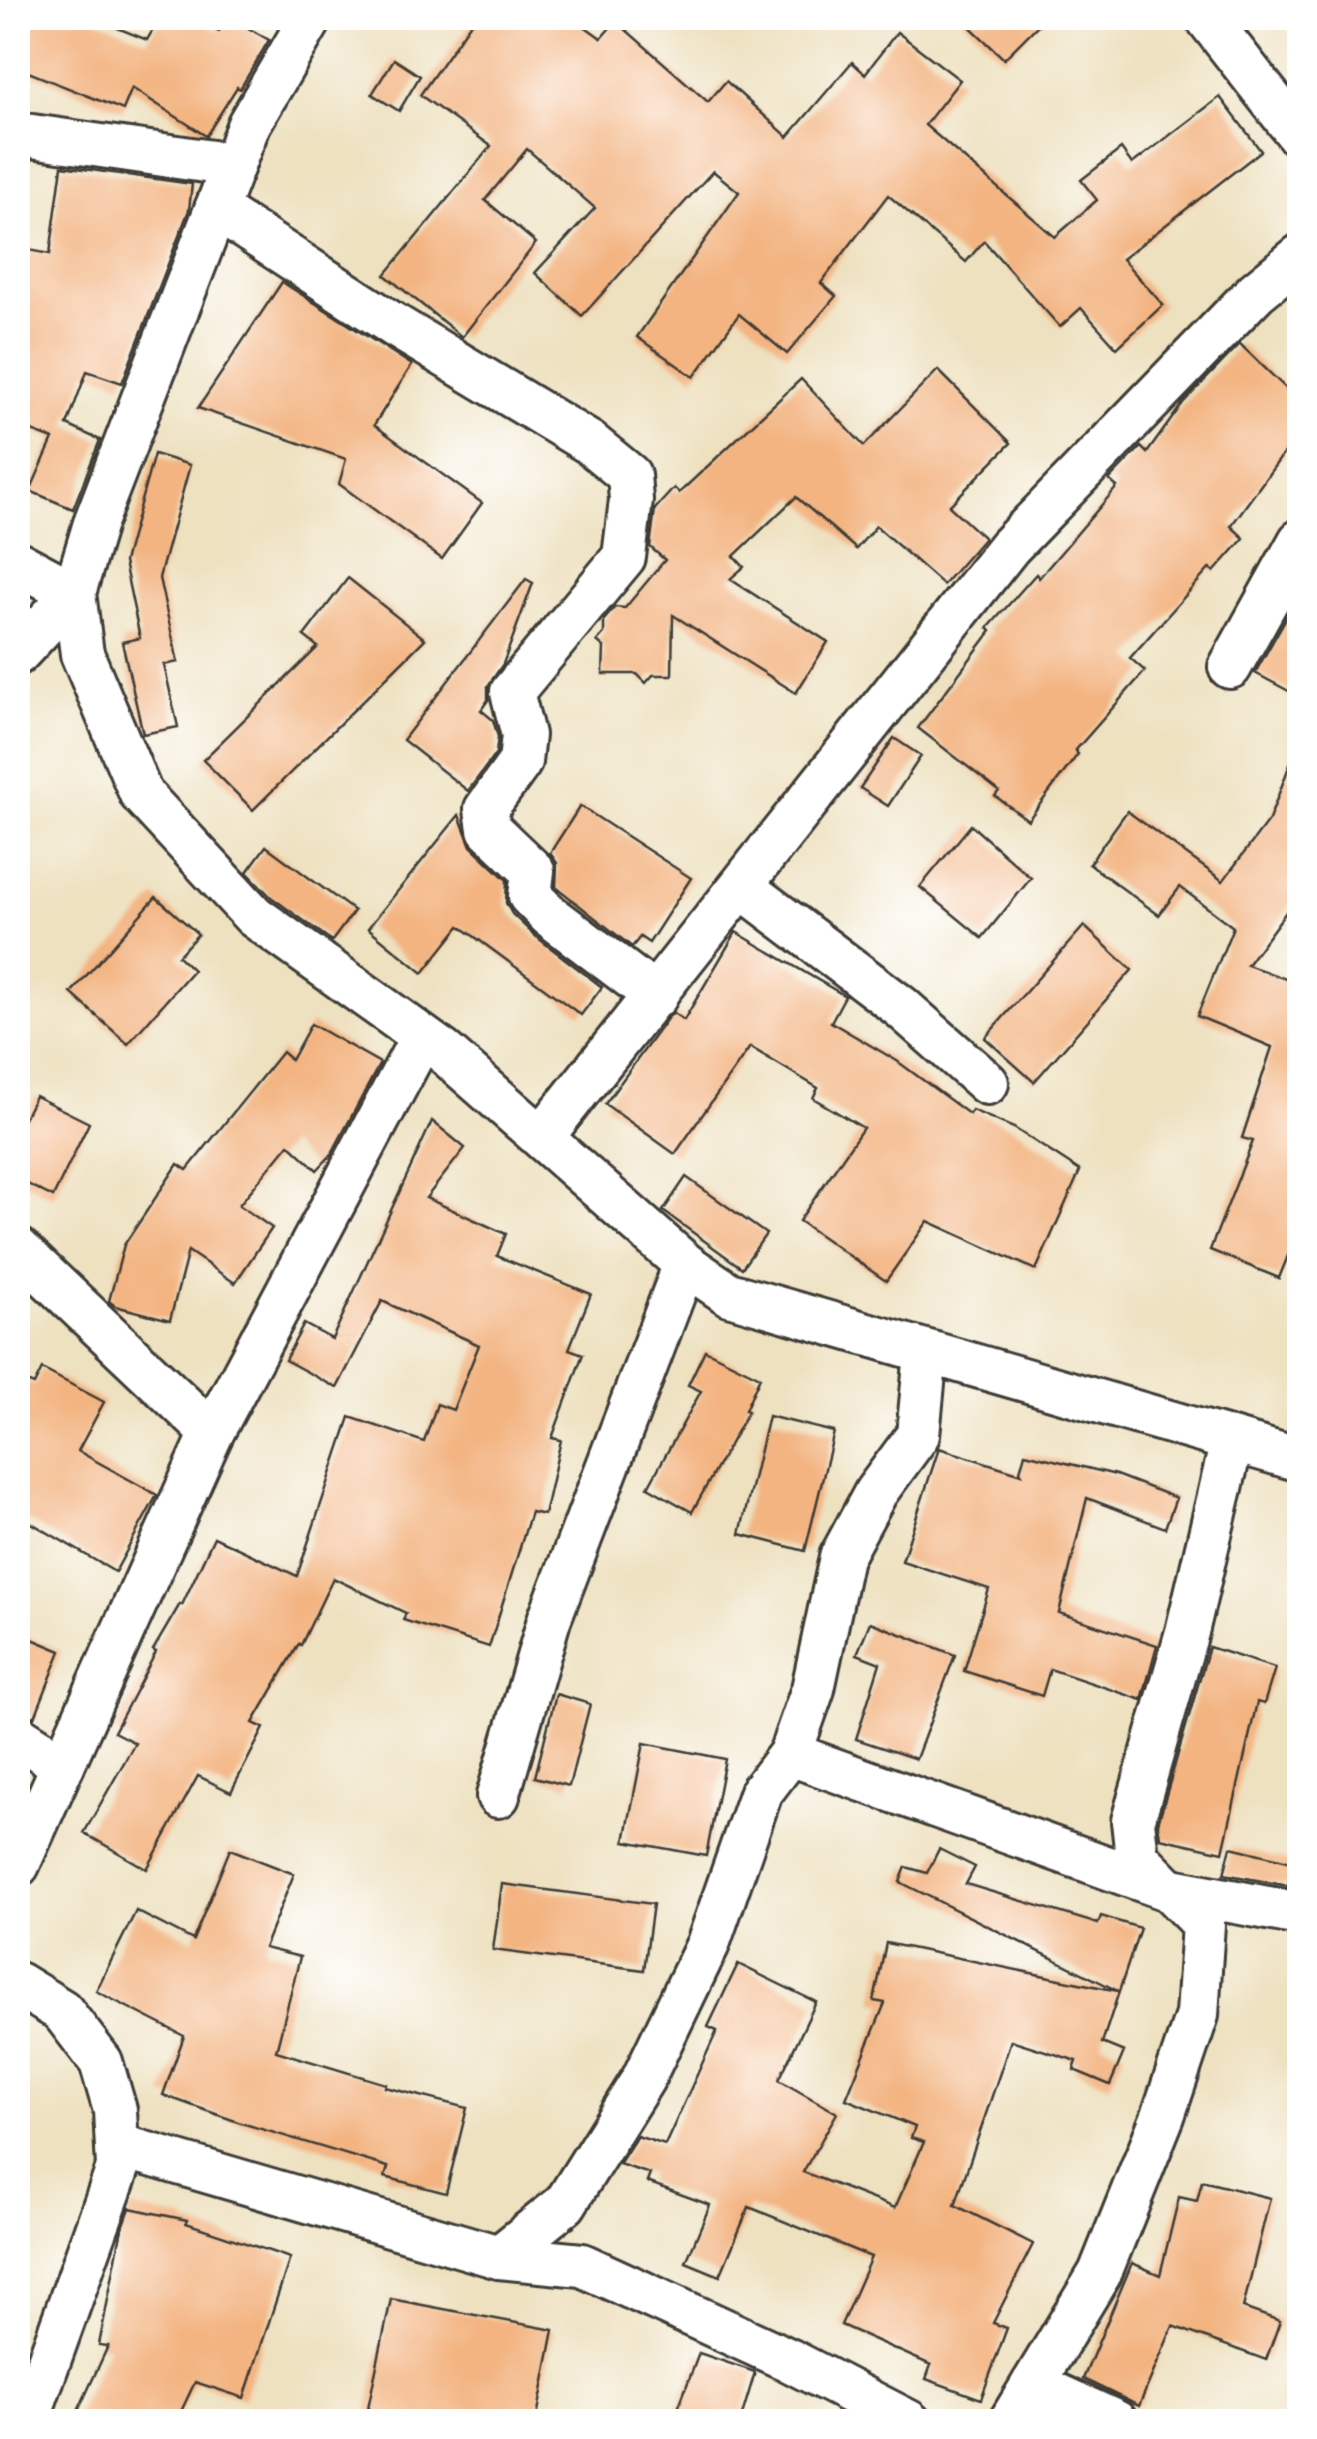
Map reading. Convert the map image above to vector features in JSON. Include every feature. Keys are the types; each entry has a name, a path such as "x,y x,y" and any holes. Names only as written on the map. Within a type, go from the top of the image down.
{"street":[{"path":"311,18 249,124 96,520 74,593 82,654 140,794 254,916 422,1037 542,1136 685,1264 728,1294 1300,1460"},
{"path":"1207,18 1300,137"},
{"path":"18,134 233,164"},
{"path":"216,208 394,326 590,443 630,475 624,557 512,692 522,734 520,762 486,809 490,828 533,871 530,896 548,916 656,996"},
{"path":"542,1136 1010,547 1256,292 1300,256"},
{"path":"1230,667 1299,545"},
{"path":"18,564 74,593"},
{"path":"18,653 74,593"},
{"path":"742,886 901,1007 987,1083"},
{"path":"18,1865 212,1432 422,1037"},
{"path":"18,1249 212,1432"},
{"path":"498,1796 549,1620 685,1264"},
{"path":"499,2257 565,2204 644,2079 708,1944 761,1792 790,1754 813,1689 841,1557 876,1492 918,1435 926,1353"},
{"path":"1010,2422 1100,2273 1163,2116 1198,2015 1202,1924 1138,1857 1133,1821 1188,1632 1232,1441"},
{"path":"18,1736 62,1764"},
{"path":"790,1754 1168,1889 1300,1914"},
{"path":"18,1984 62,2010 102,2062 115,2110 118,2168 27,2422"},
{"path":"117,2145 499,2257 582,2265 788,2360 908,2422"},
{"path":"557,2211 582,2265"},
{"path":"1033,2384 1116,2422"}],"building":[{"path":"18,18 93,18 147,40 160,18 194,18 219,31 231,18 269,40 206,136 132,88 123,110 18,68"},
{"path":"474,18 573,18 601,38 616,21 708,102 726,81 788,137 852,62 865,74 897,32 960,80 925,125 1055,237 1097,200 1081,180 1121,149 1132,164 1220,97 1261,151 1122,259 1163,305 1117,348 1081,308 1060,327 984,241 966,262 888,195 821,283 836,296 787,354 739,314 694,377 637,337 739,192 713,171 582,316 535,273 595,208 527,149 485,200 536,243 462,337 385,275 491,146 420,95"},
{"path":"961,18 1045,18 1004,59"},
{"path":"394,59 420,76 399,111 372,94"},
{"path":"62,166 192,184 189,210 122,383 87,371 67,425 100,440 73,509 30,491 53,439 18,426 18,248 50,254"},
{"path":"282,282 412,365 374,425 482,503 442,559 339,484 346,459 198,408"},
{"path":"1240,344 1300,402 1300,431 1231,526 1244,538 1214,572 1210,568 1130,658 1145,671 1075,751 1078,754 1028,820 995,796 999,791 918,728 991,631 988,628 1036,574 1039,578 1117,487 1109,480 1141,447 1147,453 1183,403"},
{"path":"938,370 1011,443 949,506 984,538 943,585 876,526 856,549 796,497 734,556 744,567 730,579 828,642 796,693 673,615 672,675 653,675 646,683 637,674 603,674 604,647 597,641 604,633 604,620 615,607 625,608 665,560 650,547 655,509 674,488 679,493 801,379 864,446"},
{"path":"154,454 190,465 159,578 178,662 164,665 178,727 143,734 122,642 140,638 124,562"},
{"path":"348,578 425,639 253,810 203,760 318,647 304,636"},
{"path":"526,579 533,583 481,710 493,720 498,737 496,753 468,791 403,740"},
{"path":"1300,593 1300,697 1255,673"},
{"path":"894,738 921,756 888,806 860,788"},
{"path":"1296,748 1300,748 1300,893 1247,965 1300,984 1300,1226 1279,1278 1210,1250 1253,1141 1242,1138 1272,1047 1197,1016 1233,927 1180,887 1159,915 1089,864 1127,811 1223,881 1269,820"},
{"path":"580,806 691,878 649,943 640,937 632,947 556,887 557,863 550,853"},
{"path":"459,815 471,846 507,880 506,903 512,914 602,987 581,1015 460,926 423,973 368,928"},
{"path":"971,825 1031,878 982,938 920,887"},
{"path":"266,846 354,911 332,941 271,897 247,872"},
{"path":"156,897 198,934 178,956 193,970 128,1044 71,993"},
{"path":"1084,926 1132,970 1034,1082 985,1038"},
{"path":"736,932 845,996 831,1022 897,1061 969,1114 972,1110 1014,1128 1080,1171 1036,1270 928,1221 886,1281 799,1221 863,1128 813,1098 818,1088 750,1047 675,1154 605,1104 669,1016 673,1013 684,1020"},
{"path":"311,1024 380,1063 331,1155 317,1170 289,1144 239,1205 272,1228 235,1283 188,1251 170,1320 115,1306 109,1301 124,1245 178,1164 187,1170 282,1052 291,1060"},
{"path":"35,1096 89,1123 53,1197 18,1179 18,1130"},
{"path":"432,1121 465,1148 426,1198 506,1234 497,1256 591,1294 569,1349 583,1354 552,1438 561,1440 544,1515 531,1512 489,1647 403,1620 406,1613 333,1578 301,1645 253,1723 264,1728 231,1792 198,1776 147,1869 84,1833 135,1743 114,1732 214,1537 297,1576 350,1417 424,1442 437,1404 453,1410 479,1345 382,1301 337,1388 285,1360 304,1324 332,1339"},
{"path":"686,1177 766,1234 742,1268 663,1211"},
{"path":"705,1350 760,1377 745,1410 748,1411 692,1512 648,1487 701,1391 688,1385"},
{"path":"42,1369 104,1402 78,1451 157,1495 115,1572 18,1515 18,1379 34,1385"},
{"path":"768,1416 834,1432 805,1551 740,1534"},
{"path":"939,1448 1022,1474 1025,1453 1116,1475 1176,1498 1165,1528 1087,1498 1059,1613 1157,1645 1142,1700 1050,1669 1042,1696 964,1671 989,1589 902,1561"},
{"path":"870,1622 955,1655 916,1759 856,1739 880,1663 857,1654"},
{"path":"18,1633 61,1651 35,1717 18,1711"},
{"path":"1209,1647 1275,1668 1264,1704 1257,1702 1223,1852 1160,1838 1158,1823"},
{"path":"556,1694 590,1704 569,1786 535,1777"},
{"path":"644,1743 725,1759 706,1856 625,1841"},
{"path":"1231,1847 1300,1864 1300,1888 1224,1874"},
{"path":"230,1849 294,1874 264,1948 300,1957 276,2051 386,2084 385,2087 467,2108 446,2193 385,2177 388,2167 163,2095 184,2036 96,1991 136,1911 193,1940"},
{"path":"939,1849 975,1867 966,1884 1098,1924 1101,1916 1140,1928 1102,2043 1124,2052 1110,2085 1074,2070 1077,2061 1011,2040 955,2205 1033,2244 993,2323 1007,2328 981,2399 926,2379 931,2365 841,2325 871,2257 749,2207 720,2276 686,2262 710,2205 647,2182 650,2174 619,2164 637,2136 665,2145 717,2031 708,2027 738,1964 816,2002 779,2080 837,2113 803,2172 895,2208 924,2142 911,2138 915,2127 846,2099 885,2003 874,2001 886,1943 1118,1991 900,1882 906,1867 927,1873"},
{"path":"502,1884 653,1904 644,1970 493,1950"},
{"path":"1202,2181 1270,2198 1243,2308 1280,2321 1266,2360 1173,2326 1139,2406 1083,2379 1132,2263 1160,2275 1179,2197 1197,2201"},
{"path":"130,2208 187,2220 186,2223 290,2258 244,2398 195,2382 176,2422 73,2422 108,2346 99,2345 121,2233"},
{"path":"391,2299 554,2330 536,2422 365,2422"},
{"path":"699,2353 755,2372 740,2422 673,2422"}]}
